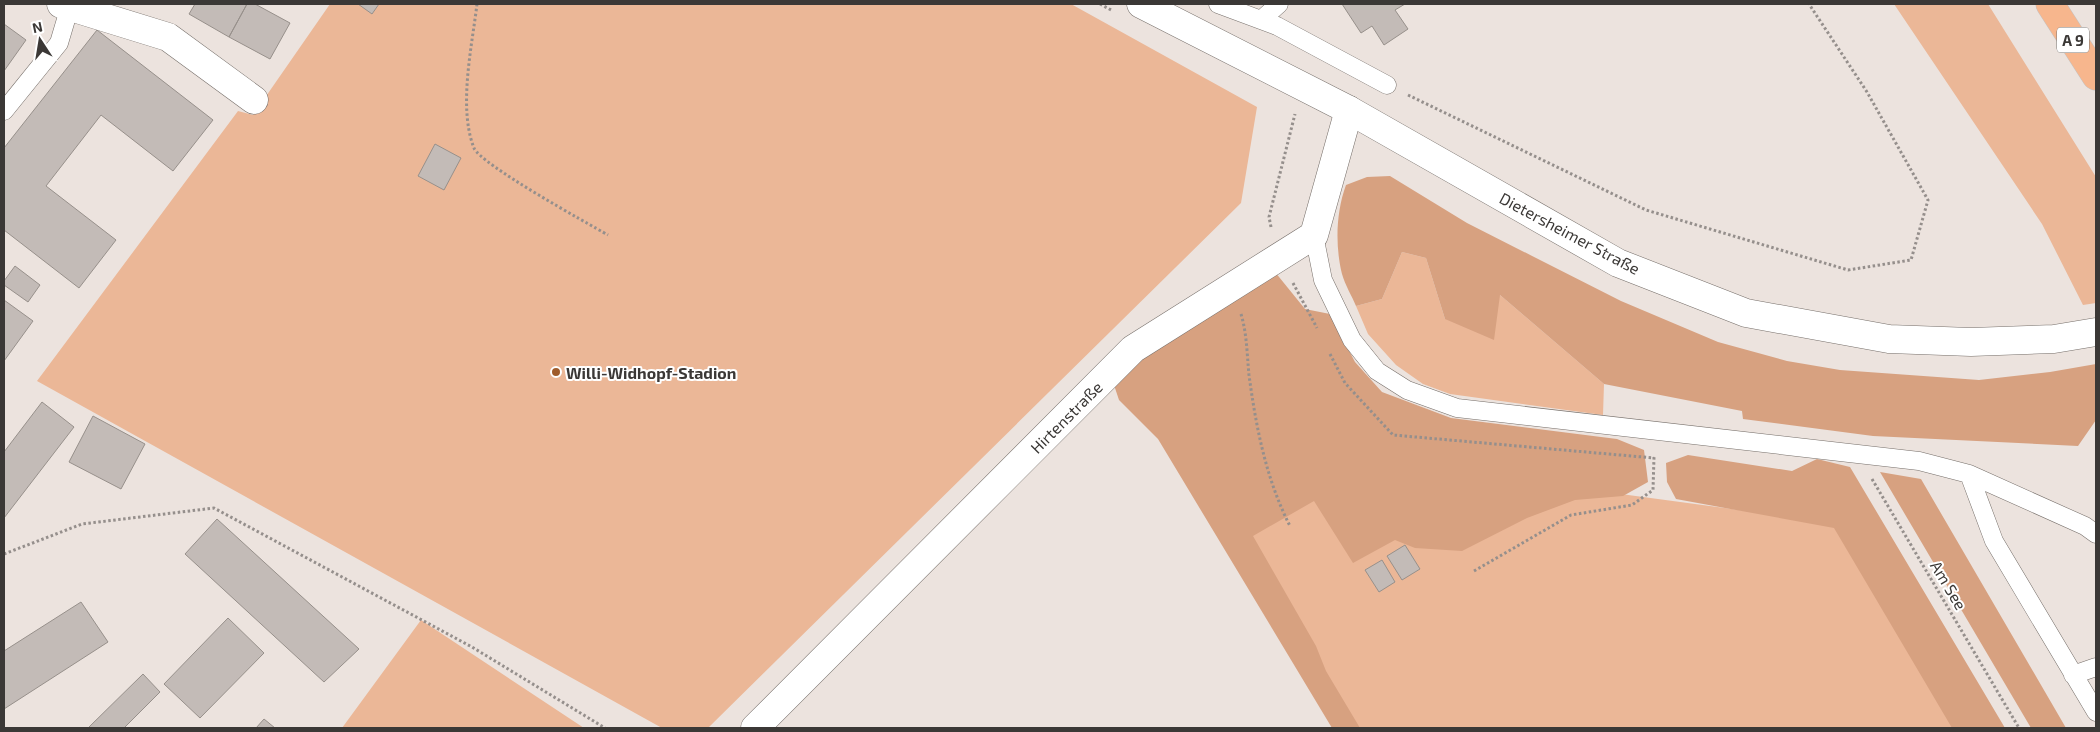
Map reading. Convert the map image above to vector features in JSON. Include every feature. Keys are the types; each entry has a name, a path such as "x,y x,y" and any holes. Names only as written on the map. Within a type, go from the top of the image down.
{"highway":[{"name":"A 9","path":"2050,4 2096,76"}],"street":[{"name":"Dietersheimer Straße","path":"1141,4 1349,110 1618,263 1746,313 1888,339 1971,342 2054,339 2096,332"},
{"path":"66,5 168,37 254,100"},
{"path":"1314,235 1349,110"},
{"name":"Hirtenstraße","path":"755,728 1133,349 1314,235"}],"lane":[{"path":"1218,4 1277,26 1387,85"},
{"path":"1261,20 1279,4"},
{"path":"4,110 59,43 66,5"},
{"path":"1314,235 1323,280 1352,340 1377,371 1407,390 1457,408 1837,450 1857,455 1919,461 1969,474 2085,526 2096,534"},
{"path":"1969,474 1994,541 2096,712"},
{"path":"2073,674 2096,667"}],"path":[{"path":"477,4 466,112 474,150 497,169 608,235"},
{"path":"1387,85 1646,210 1848,270 1911,260 1928,200 1867,92 1809,4"},
{"path":"1295,114 1269,217 1277,259 1296,288 1318,331"},
{"path":"1230,288 1236,298 1245,329 1251,385 1263,459 1276,497 1290,526"},
{"path":"1327,348 1345,383 1393,435 1654,458"},
{"path":"1474,571 1571,516 1632,505 1653,490 1656,430"},
{"name":"Am See","path":"1857,455 2019,728"},
{"path":"4,554 82,524 214,508 472,647 605,728"}],"shaded area":[{"name":"Willi-Widhopf-Stadion","path":"330,4 1071,4 1257,107 1241,203 708,728 662,728 37,381 238,111 253,115"},
{"path":"1894,4 1988,4 2096,177 2096,303 2083,305 2042,224"},
{"path":"1390,176 1467,223 1621,301 1718,342 1787,361 1840,370 1979,380 2050,372 2096,364 2096,420 2078,446 1873,436 1743,419 1742,411 1604,384 1500,295 1494,340 1445,319 1426,258 1402,252 1382,299 1356,306 1343,278 1338,252 1340,206 1346,185 1367,177"},
{"path":"1402,252 1426,258 1445,319 1500,295 1604,384 1603,415 1450,394 1423,384 1396,365 1368,334 1356,306 1382,299"},
{"path":"1275,272 1305,309 1330,314 1355,362 1382,392 1451,418 1617,439 1644,450 1648,482 1623,496 1575,500 1527,518 1462,551 1415,548 1395,540 1353,563 1314,501 1253,536 1316,646 1326,671 1360,728 1332,728 1158,439 1119,400 1113,382 1117,374"},
{"path":"1688,455 1792,471 1817,459 1850,467 2005,728 1952,728 1834,528 1676,499 1667,482 1666,463"},
{"path":"1322,464 1606,492 1836,523 1958,728 1346,728 1226,527"},
{"path":"1880,472 1921,479 2066,728 2031,728"},
{"path":"421,620 584,728 342,728"}],"building":[{"path":"195,4 247,4 229,37 189,14"},
{"path":"247,4 255,4 290,23 270,59 229,37"},
{"path":"358,4 379,4 372,14"},
{"path":"1342,4 1405,4 1395,10 1408,29 1384,45 1372,26 1361,33"},
{"path":"4,24 26,40 4,71"},
{"path":"97,30 213,120 173,171 101,115 46,186 116,240 79,288 4,230 4,148"},
{"path":"435,144 461,158 444,190 418,176"},
{"path":"15,266 40,285 28,302 4,285 4,281"},
{"path":"4,300 33,321 4,361"},
{"path":"42,402 74,427 4,518 4,452"},
{"path":"93,416 145,444 121,489 69,462"},
{"path":"217,519 359,649 324,682 185,554"},
{"path":"1405,545 1420,569 1402,580 1387,556"},
{"path":"1382,560 1395,582 1379,592 1365,570"},
{"path":"81,602 108,642 4,709 4,651"},
{"path":"228,618 264,653 200,718 164,684"},
{"path":"143,674 160,692 124,728 88,728"},
{"path":"264,719 275,728 256,728"}],"place":[{"name":"Willi-Widhopf-Stadion","path":"556,372"}]}
